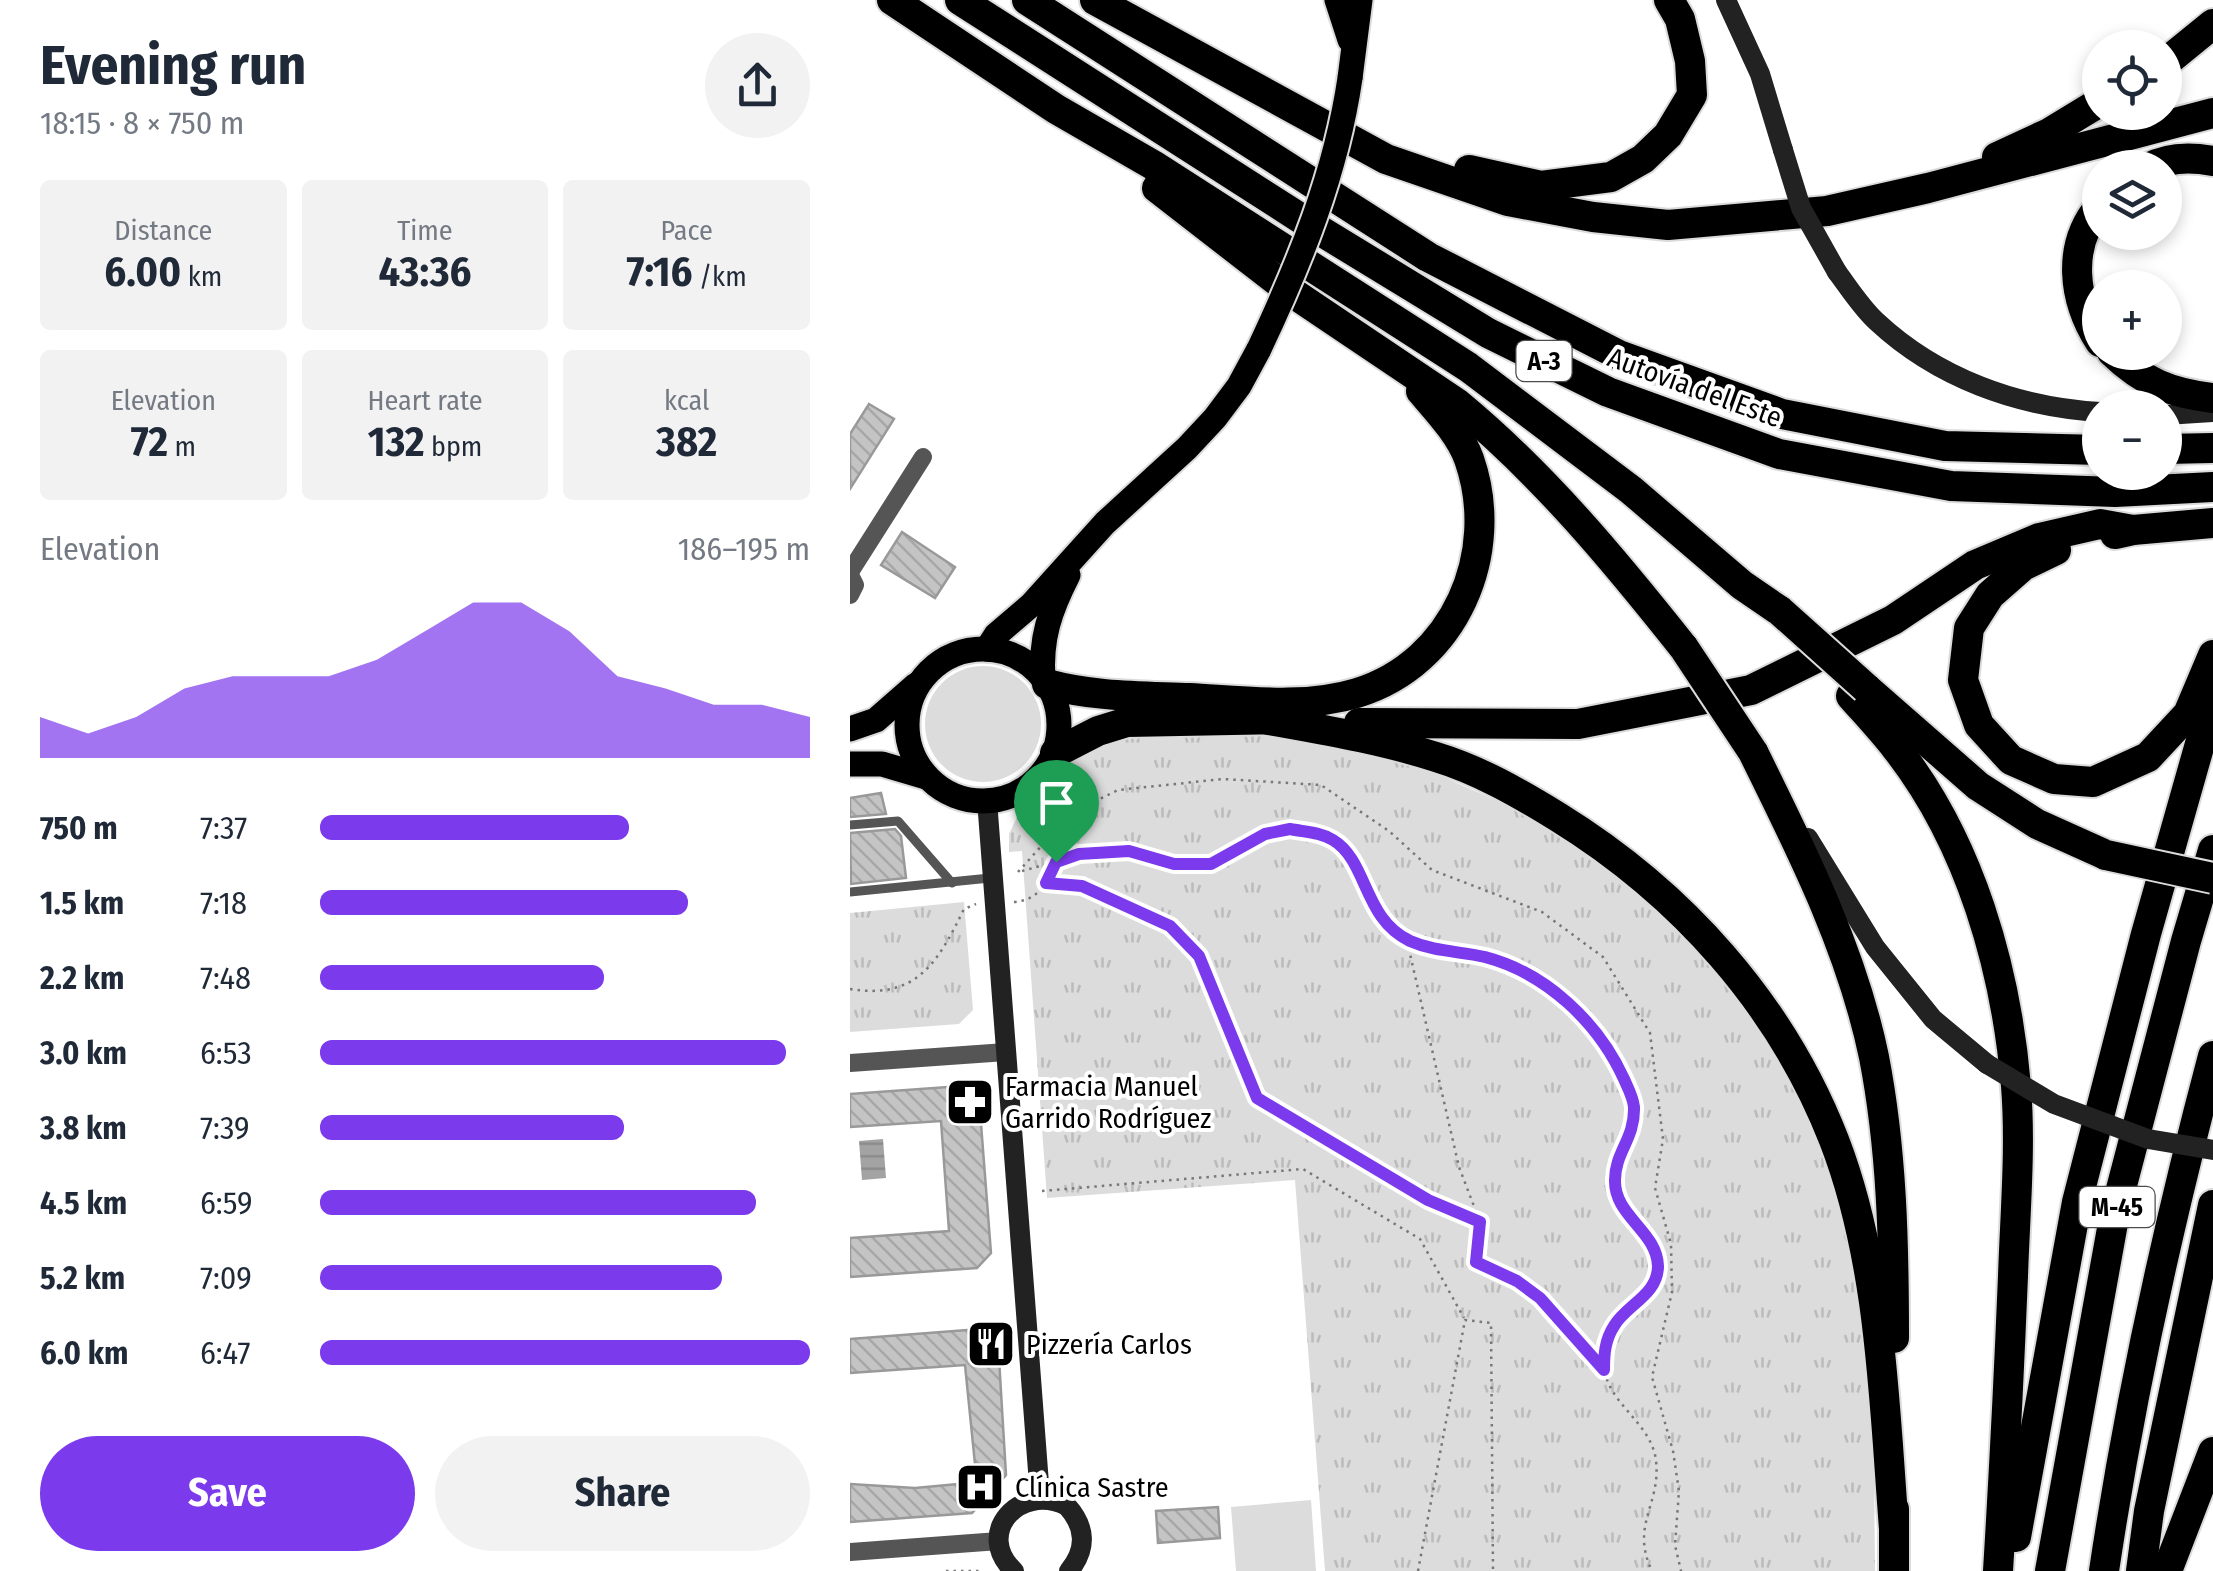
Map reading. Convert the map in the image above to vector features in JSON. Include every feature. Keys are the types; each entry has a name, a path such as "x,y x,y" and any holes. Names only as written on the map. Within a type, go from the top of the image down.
{"highway":[{"path":"892,0 1056,109 1154,165 1468,367 1631,490 1858,692 1978,786 2037,824 2106,855 2213,878"},
{"name":"Autovía del Este","path":"960,0 1310,225 1488,333 1608,392 1779,454 1951,486 2115,492 2212,487"},
{"name":"Autovía del Este","path":"1027,0 1428,257 1618,355 1782,414 1944,446 2082,450"},
{"path":"1095,0 1386,159 1508,201 1592,217 1668,224 1827,211 2213,113"},
{"path":"1232,77 1258,83 1469,170 1541,186 1611,177 1643,159 1668,135 1692,95 1690,60 1680,19 1669,0"},
{"path":"2182,49 2213,24"},
{"path":"1056,109 1290,291 1484,425 1606,548 1684,648 1753,752 1801,848 1846,964 1873,1054 1889,1151 1894,1246 1894,1571"},
{"path":"1928,188 2048,133 2082,113"},
{"path":"2182,159 2213,162"},
{"path":"2082,242 2076,290 2082,303"},
{"path":"1045,682 1081,693 1314,701 1358,692 1404,670 1440,638 1463,600 1478,556 1481,508 1468,456 1442,415 1392,360"},
{"path":"2131,370 2188,395 2213,398"},
{"path":"2182,449 2213,448"},
{"path":"1055,753 1098,731 1127,722 1258,718 1412,725 1578,724 1751,690 1893,620 1975,565 2039,538 2100,524 2133,530"},
{"path":"2206,524 2133,530 2058,549 2023,566 1990,595 1969,628 1963,680 1979,725 2012,760 2054,779 2092,782 2148,757 2188,714 2213,655"},
{"path":"1858,692 1937,812 1970,882 1990,941 2007,1014 2016,1089 2015,1227 1998,1571"},
{"path":"2009,1571 2077,1202 2146,934 2213,698"},
{"path":"1258,718 1369,738 1439,758 1514,790 1642,875 1694,922 1747,985 1796,1061 1834,1141 1862,1238 1880,1350 1894,1529"},
{"name":"M-45","path":"2050,1571 2115,1212 2213,850"},
{"name":"M-45","path":"2104,1571 2172,1211 2213,1056"},
{"path":"2140,1571 2213,1204"},
{"path":"2166,1571 2213,1452"}],"main road":[{"path":"1338,0 1352,50"},
{"path":"987,649 1104,522 1188,448 1239,386 1293,277 1321,199 1342,132 1360,0"},
{"path":"1726,0 1760,74 1801,208 1837,272 1873,318 1912,351 1957,377 1998,394 2082,411"},
{"path":"2182,414 2213,412"},
{"path":"850,764 882,764 926,777 948,792 987,800 1014,794 1037,779 1055,753 1060,730 1059,708 1045,682 1042,654 1046,623 1079,553"},
{"path":"850,729 876,720 930,670 956,653 987,649 1014,657 1045,682"},
{"path":"919,682 909,709 908,740 926,777"},
{"path":"1753,752 1875,947 1933,1019 1988,1064 2054,1104 2148,1139 2213,1150"},
{"path":"987,800 1040,1498"},
{"path":"1014,1571 1001,1553 1001,1527 1016,1506 1040,1498 1067,1506 1082,1530 1079,1558 1069,1571"}],"street":[{"path":"850,595 855,585 850,574 923,457"},
{"path":"850,1064 1006,1052"},
{"path":"850,1552 999,1541"}],"lane":[{"path":"850,825 898,821 952,882"},
{"path":"850,892 993,878"}],"path":[{"path":"1604,1370 1604,1347 1614,1323 1650,1290 1658,1267 1649,1239 1622,1208 1614,1182 1618,1161 1634,1128 1634,1101 1598,1034 1574,1008 1546,986 1511,967 1484,957 1441,952 1407,940 1385,921 1368,898 1356,864 1338,842 1322,834 1290,829 1265,834 1211,864 1174,864 1129,851 1079,854 1018,872 1070,813 1118,790 1223,779 1321,785 1389,831 1432,870 1542,912 1603,957 1650,1033 1663,1139 1654,1188 1671,1244 1672,1292 1652,1378 1674,1451 1679,1490 1674,1545 1681,1571"},
{"path":"1020,902 1033,898 1056,862"},
{"path":"1046,883 1082,886 1170,926 1199,956 1257,1098 1428,1200 1480,1222"},
{"path":"850,989 896,989 921,976 942,952 964,908"},
{"path":"1407,940 1460,1167 1480,1222 1476,1262 1517,1281 1540,1298 1604,1370 1614,1394 1653,1442 1656,1489 1643,1526 1652,1571"},
{"path":"1042,1191 1303,1168 1420,1238 1465,1320 1418,1571"},
{"path":"1465,1320 1491,1323 1493,1571"},
{"path":"946,1571 981,1571"}],"green space":[{"path":"983,666 1005,671 1024,683 1036,702 1041,724 1036,746 1024,765 1005,777 983,782 961,777 942,765 930,746 925,724 930,702 942,683 961,671"},
{"path":"1278,732 1416,765 1500,802 1579,846 1654,906 1730,986 1784,1064 1823,1144 1849,1237 1873,1372 1875,1571 1325,1571 1295,1180 1047,1198 1022,851 1009,852 1009,834 1019,813 1043,799 1079,752 1100,737"},
{"path":"964,902 973,1010 959,1024 850,1032 850,913"},
{"path":"1311,1500 1316,1571 1236,1571 1231,1507"}],"shaded area":[{"path":"883,1139 886,1178 862,1180 859,1141"}],"building":[{"path":"869,404 894,419 850,489 850,434"},
{"path":"902,532 955,567 935,598 881,565"},
{"path":"881,793 886,814 850,817 850,798"},
{"path":"895,829 901,836 906,878 851,884 850,833"},
{"path":"962,1086 979,1098 991,1253 977,1268 850,1277 850,1238 949,1231 941,1121 850,1127 850,1094"},
{"path":"980,1329 998,1342 1006,1475 972,1513 850,1522 850,1484 915,1488 958,1484 975,1464 965,1365 850,1373 850,1339"},
{"path":"1218,1507 1220,1538 1158,1543 1156,1511"}],"place":[{"name":"Farmacia Manuel Garrido Rodríguez","path":"970,1102"},
{"name":"Pizzería Carlos","path":"991,1344"},
{"name":"Clínica Sastre","path":"980,1487"}],"route":[{"path":"1290,829 1322,834 1338,842 1356,864 1368,898 1385,921 1407,940 1441,952 1484,957 1511,967 1546,986 1574,1008 1598,1034 1634,1101 1634,1128 1618,1161 1614,1182 1622,1208 1649,1239 1658,1267 1650,1290 1614,1323 1604,1347 1604,1370 1540,1298 1517,1281 1476,1262 1480,1222 1428,1200 1257,1098 1199,956 1170,926 1082,886 1046,883 1056,862 1079,854 1129,851 1174,864 1211,864 1265,834 1290,829"}]}
